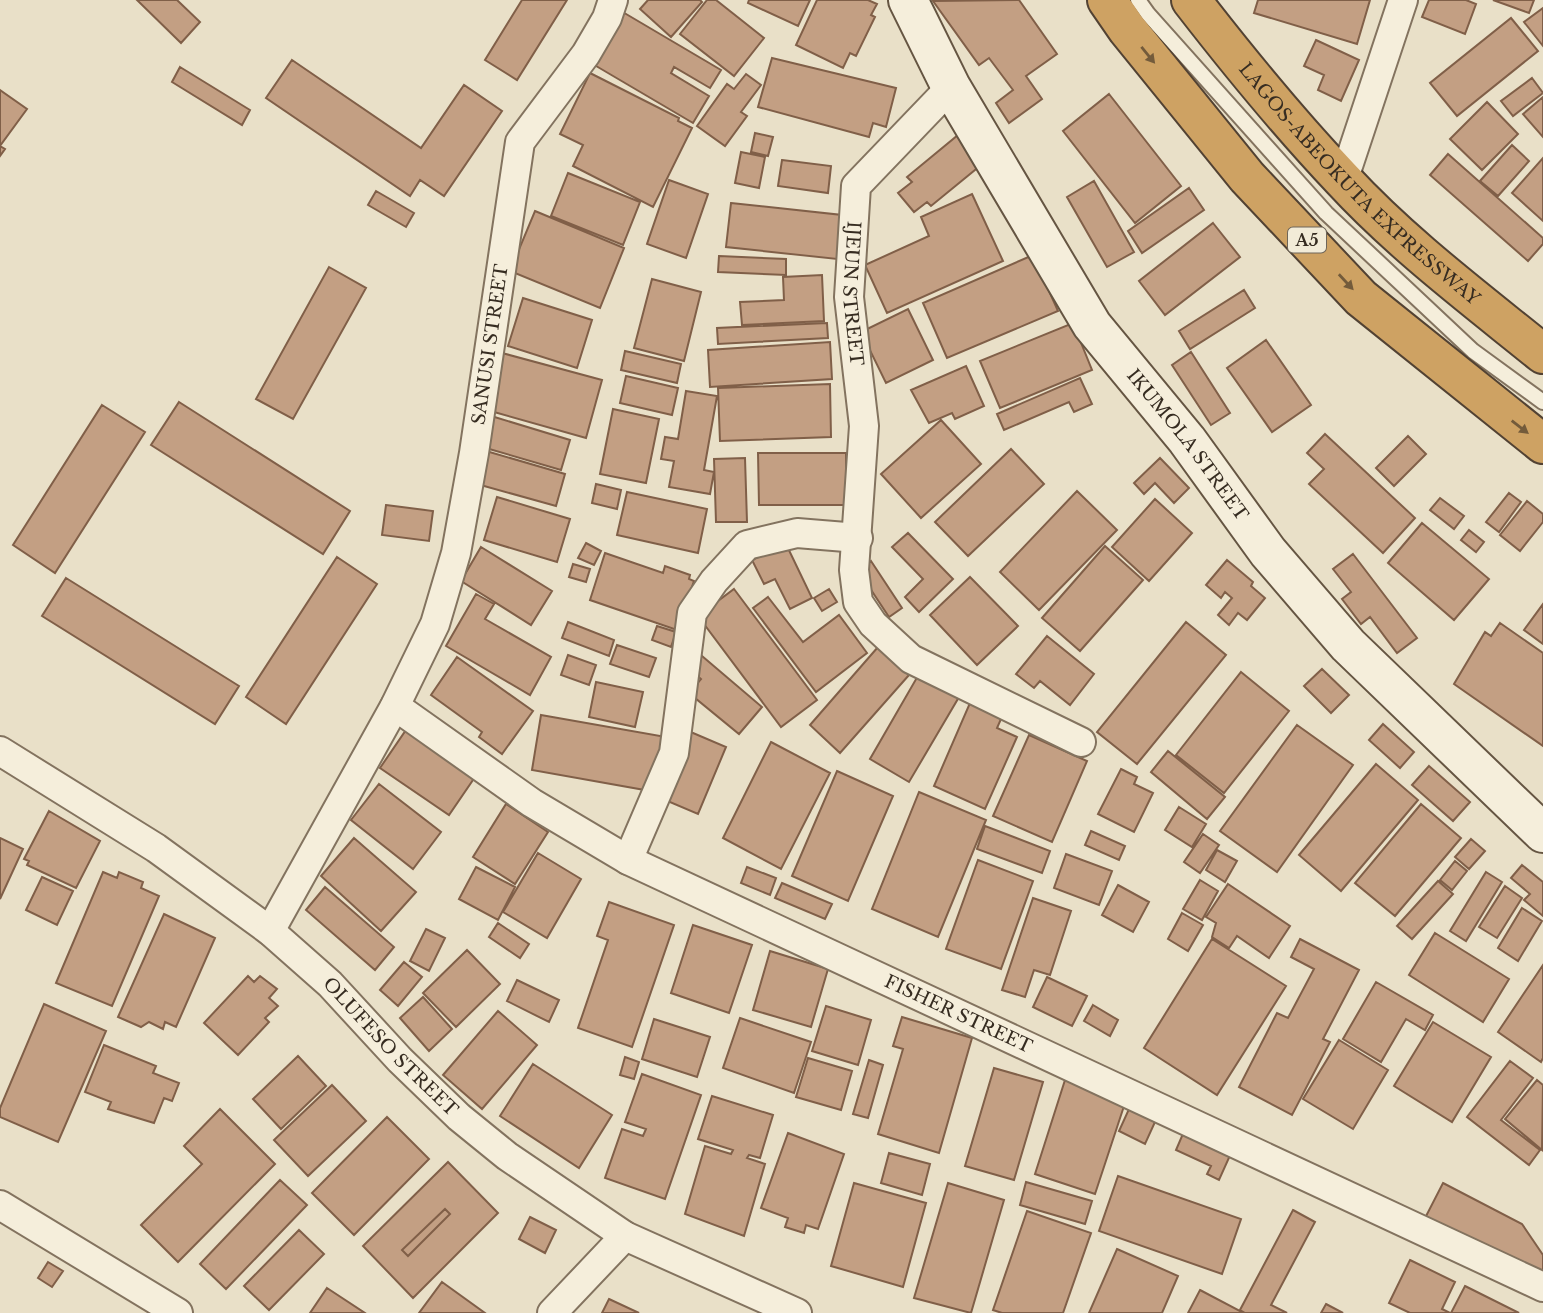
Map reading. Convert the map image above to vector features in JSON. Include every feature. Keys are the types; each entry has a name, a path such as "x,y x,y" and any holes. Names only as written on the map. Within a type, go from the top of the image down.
{"highway":[{"name":"A5","path":"1107,0 1127,29 1247,177 1361,298 1543,444"},
{"name":"LAGOS-ABEOKUTA EXPRESSWAY","path":"1191,0 1247,73 1343,181 1448,277 1543,354"}],"street":[{"name":"SANUSI STREET","path":"270,931 395,706 435,624 456,553 474,453 520,142 586,54 607,18 613,0"},
{"name":"IKUMOLA STREET","path":"908,0 951,87 1092,325 1187,440 1268,552 1348,645 1543,833"},
{"path":"1343,181 1403,0"},
{"name":"IJEUN STREET","path":"951,87 856,186 849,297 864,426 854,570 858,602 873,624 911,659 1081,742"},
{"path":"628,860 674,753 692,613 714,582 747,545 797,533 858,538"},
{"name":"FISHER STREET","path":"395,706 532,803 628,860 1543,1287"},
{"name":"OLUFESO STREET","path":"0,751 156,848 270,931 330,984 400,1060 459,1117 507,1156 625,1236 797,1313"},
{"path":"0,1205 178,1313"},
{"path":"552,1313 625,1236"}],"lane":[{"path":"1138,0 1326,213 1473,351 1543,402"}],"building":[{"path":"137,0 177,0 200,22 181,43"},
{"path":"522,0 567,0 517,80 485,60"},
{"path":"648,0 702,2 671,37 640,9"},
{"path":"707,0 716,0 764,38 734,76 680,34"},
{"path":"749,0 810,0 798,26 748,3"},
{"path":"817,0 868,0 877,4 871,15 875,17 856,56 850,53 843,68 796,45"},
{"path":"1019,0 1057,54 1026,76 1042,99 1009,123 996,103 1013,90 989,58 979,65 933,1"},
{"path":"1258,0 1370,0 1357,44 1254,13"},
{"path":"1429,0 1466,0 1476,4 1465,34 1422,17"},
{"path":"1493,0 1534,0 1529,13"},
{"path":"1543,8 1543,46 1524,22"},
{"path":"621,11 721,70 710,88 674,67 671,73 709,96 693,123 591,63"},
{"path":"1511,18 1538,51 1457,116 1430,83"},
{"path":"1316,40 1359,60 1341,101 1318,90 1324,75 1304,66"},
{"path":"772,58 896,88 886,127 873,123 869,137 758,107"},
{"path":"292,60 421,148 464,85 502,111 444,196 420,180 410,196 266,98"},
{"path":"180,67 250,110 242,125 172,82"},
{"path":"590,73 679,118 678,121 692,128 653,207 573,166 583,145 560,134"},
{"path":"746,74 761,85 741,112 747,116 725,146 697,126 727,84 734,89"},
{"path":"1532,78 1543,93 1513,116 1501,101"},
{"path":"0,90 27,109 0,146"},
{"path":"1109,94 1181,186 1135,223 1063,131"},
{"path":"1543,97 1543,137 1523,114"},
{"path":"1487,102 1518,134 1482,170 1450,139"},
{"path":"755,133 773,137 768,156 751,152"},
{"path":"958,135 981,165 931,206 927,202 914,212 898,193 912,182 907,177"},
{"path":"1512,145 1529,161 1498,196 1480,181"},
{"path":"741,152 765,157 759,188 735,183"},
{"path":"1448,154 1543,238 1543,244 1528,261 1430,175"},
{"path":"1543,158 1543,221 1512,193"},
{"path":"782,160 831,166 828,193 778,186"},
{"path":"568,173 640,202 623,245 551,216"},
{"path":"669,180 708,194 686,258 647,244"},
{"path":"1094,181 1134,252 1107,267 1067,197"},
{"path":"1189,188 1204,210 1142,253 1128,231"},
{"path":"376,191 414,213 406,227 368,205"},
{"path":"972,194 1003,261 887,313 865,265 929,236 921,217"},
{"path":"731,203 842,215 837,259 726,247"},
{"path":"535,211 624,248 600,308 510,271"},
{"path":"1213,223 1240,257 1165,315 1139,281"},
{"path":"1033,255 1058,311 947,358 923,303"},
{"path":"719,256 786,259 786,275 718,272"},
{"path":"329,267 366,288 293,419 256,399"},
{"path":"822,275 824,321 742,325 740,302 784,300 783,277"},
{"path":"652,279 701,292 684,361 634,348"},
{"path":"1244,290 1255,308 1190,349 1179,331"},
{"path":"523,298 592,320 577,368 508,346"},
{"path":"908,309 933,360 886,383 861,332"},
{"path":"827,323 828,338 718,344 717,328"},
{"path":"1073,323 1092,370 1000,408 980,361"},
{"path":"1266,340 1311,405 1272,432 1227,368"},
{"path":"830,342 832,379 710,387 708,350"},
{"path":"625,351 681,364 677,383 621,370"},
{"path":"1191,352 1230,413 1211,425 1172,365"},
{"path":"502,353 602,380 586,438 487,410"},
{"path":"966,366 984,406 955,419 952,413 929,423 911,390"},
{"path":"626,376 678,388 672,415 620,403"},
{"path":"1080,378 1092,404 1074,412 1069,402 1004,430 997,414"},
{"path":"830,384 831,437 720,441 718,388"},
{"path":"686,391 717,396 704,470 714,472 710,494 669,487 674,461 661,459 665,437 678,439"},
{"path":"179,402 350,511 323,554 151,445"},
{"path":"102,405 145,432 55,573 13,545"},
{"path":"613,409 659,419 646,483 600,474"},
{"path":"488,415 570,440 561,470 479,446"},
{"path":"941,420 981,464 921,518 881,474"},
{"path":"1325,434 1415,518 1383,553 1309,484 1324,469 1307,453"},
{"path":"1408,436 1426,454 1394,486 1376,468"},
{"path":"1011,449 1044,484 968,556 935,522"},
{"path":"486,451 565,474 556,506 477,484"},
{"path":"758,453 846,453 846,505 759,505"},
{"path":"745,458 747,522 716,522 714,459"},
{"path":"1160,458 1189,488 1174,503 1155,483 1144,494 1134,483"},
{"path":"596,484 621,490 617,509 592,503"},
{"path":"1077,491 1117,530 1039,610 1000,572"},
{"path":"627,492 707,509 698,553 617,535"},
{"path":"1509,493 1521,502 1499,532 1486,522"},
{"path":"497,497 570,519 557,562 484,540"},
{"path":"1440,498 1464,516 1454,529 1430,510"},
{"path":"1155,499 1192,533 1149,581 1112,547"},
{"path":"1527,501 1543,514 1543,522 1520,551 1500,535"},
{"path":"386,505 433,511 429,541 382,535"},
{"path":"1422,523 1489,579 1454,620 1388,563"},
{"path":"1469,530 1484,542 1476,552 1461,540"},
{"path":"908,533 953,579 919,612 905,597 923,579 892,547"},
{"path":"586,543 601,551 594,565 578,558"},
{"path":"786,544 812,598 790,609 775,579 764,584 752,560"},
{"path":"1105,546 1143,580 1080,651 1042,618"},
{"path":"481,547 552,591 531,625 461,581"},
{"path":"605,553 663,573 665,566 690,575 689,579 694,581 677,630 590,600"},
{"path":"1353,554 1417,638 1397,653 1370,617 1361,624 1342,599 1351,592 1333,569"},
{"path":"337,557 377,584 286,724 246,697"},
{"path":"1227,560 1253,582 1251,586 1265,598 1247,620 1238,613 1229,625 1218,615 1232,598 1225,592 1221,598 1206,585"},
{"path":"871,561 902,608 889,617 858,570"},
{"path":"573,564 590,569 586,582 569,577"},
{"path":"970,577 1018,626 977,665 930,615"},
{"path":"66,578 239,686 215,724 42,616"},
{"path":"734,589 817,700 781,727 698,616"},
{"path":"829,589 837,602 822,611 814,598"},
{"path":"476,594 494,604 485,619 551,657 530,695 446,646"},
{"path":"768,597 803,642 839,615 867,653 816,692 753,608"},
{"path":"1543,604 1543,644 1524,630"},
{"path":"568,622 614,640 609,656 562,638"},
{"path":"1186,622 1226,655 1137,764 1097,732"},
{"path":"1500,623 1543,653 1543,746 1454,684 1485,632 1491,636"},
{"path":"657,626 676,632 671,647 652,640"},
{"path":"1047,636 1094,674 1070,705 1040,681 1034,688 1016,674"},
{"path":"617,645 656,658 649,677 610,664"},
{"path":"878,647 909,675 840,753 810,725"},
{"path":"568,655 596,665 589,685 561,675"},
{"path":"702,656 762,707 739,734 689,693 701,679 691,670"},
{"path":"457,657 533,711 502,754 479,737 482,732 431,695"},
{"path":"1322,669 1349,695 1331,713 1304,686"},
{"path":"1241,672 1289,711 1224,793 1176,755"},
{"path":"919,674 959,697 909,782 870,759"},
{"path":"596,682 643,692 635,727 589,717"},
{"path":"973,696 1005,710 997,728 1017,737 985,809 934,786"},
{"path":"541,715 666,737 656,792 532,770"},
{"path":"1383,724 1414,752 1400,768 1369,740"},
{"path":"1297,725 1353,765 1277,872 1220,831"},
{"path":"406,730 475,777 449,815 380,768"},
{"path":"686,730 726,747 698,814 658,797"},
{"path":"1029,735 1087,761 1052,842 993,816"},
{"path":"771,742 830,773 781,869 723,838"},
{"path":"1168,751 1225,797 1207,819 1151,772"},
{"path":"1376,764 1418,800 1341,891 1299,855"},
{"path":"1429,766 1470,802 1453,821 1412,785"},
{"path":"1121,769 1137,777 1134,784 1153,793 1134,832 1098,814"},
{"path":"837,771 893,796 848,901 792,876"},
{"path":"379,784 441,832 413,869 351,820"},
{"path":"919,792 986,820 938,937 872,909"},
{"path":"506,804 548,832 515,884 473,857"},
{"path":"1421,804 1461,838 1395,916 1355,883"},
{"path":"1179,807 1206,824 1192,847 1165,830"},
{"path":"49,811 100,841 76,888 27,865 29,861 24,859"},
{"path":"985,826 1050,851 1042,873 977,849"},
{"path":"1091,831 1125,846 1119,860 1085,845"},
{"path":"1203,834 1219,845 1200,873 1184,862"},
{"path":"0,838 23,849 0,899"},
{"path":"354,838 416,892 381,931 321,876"},
{"path":"1471,839 1485,851 1469,869 1455,857"},
{"path":"1217,850 1237,861 1225,882 1206,870"},
{"path":"538,853 581,879 547,938 503,912"},
{"path":"1066,854 1112,871 1099,905 1054,888"},
{"path":"978,860 1033,881 1001,969 946,949"},
{"path":"1455,861 1467,871 1452,890 1440,880"},
{"path":"1522,865 1543,882 1543,916 1524,900 1530,894 1511,878"},
{"path":"476,867 515,887 498,920 459,899"},
{"path":"747,867 776,878 770,895 741,883"},
{"path":"103,872 117,878 119,872 143,882 141,888 159,896 112,1006 56,983"},
{"path":"1486,872 1502,882 1466,941 1450,931"},
{"path":"42,877 73,891 57,925 26,910"},
{"path":"1200,880 1218,891 1202,920 1183,909"},
{"path":"1438,881 1453,894 1412,939 1397,926"},
{"path":"782,883 832,904 825,919 775,898"},
{"path":"1228,884 1290,926 1269,958 1237,936 1229,948 1212,937 1216,923 1206,917"},
{"path":"1118,885 1149,902 1133,932 1102,915"},
{"path":"1505,886 1522,898 1497,938 1479,927"},
{"path":"325,887 394,947 375,970 306,910"},
{"path":"1033,898 1071,911 1050,975 1034,970 1025,997 1002,990"},
{"path":"609,902 674,925 632,1047 578,1028 608,940 597,936"},
{"path":"1522,908 1542,921 1518,961 1498,948"},
{"path":"1182,913 1203,925 1188,951 1168,939"},
{"path":"164,914 215,938 176,1027 165,1022 163,1029 149,1022 141,1027 118,1017"},
{"path":"498,923 529,944 520,958 489,937"},
{"path":"693,925 752,945 729,1013 671,993"},
{"path":"426,929 445,938 429,971 410,961"},
{"path":"1435,933 1509,979 1483,1022 1409,975"},
{"path":"1212,939 1286,986 1217,1095 1144,1048"},
{"path":"1300,939 1359,970 1323,1039 1330,1042 1292,1115 1239,1087 1277,1013 1288,1018 1314,969 1291,957"},
{"path":"467,950 500,984 456,1027 423,993"},
{"path":"770,951 828,969 811,1027 753,1010"},
{"path":"404,962 422,977 398,1006 380,990"},
{"path":"1543,965 1543,1058 1541,1062 1498,1032"},
{"path":"248,976 254,982 260,976 277,989 269,998 278,1006 265,1018 269,1022 238,1055 204,1023"},
{"path":"1047,977 1087,996 1072,1026 1033,1007"},
{"path":"517,980 559,1000 549,1022 507,1001"},
{"path":"1376,982 1433,1015 1425,1030 1406,1019 1381,1062 1343,1039"},
{"path":"423,997 452,1029 429,1051 400,1018"},
{"path":"44,1004 106,1031 58,1142 0,1117 0,1108"},
{"path":"1093,1005 1118,1020 1110,1036 1084,1021"},
{"path":"826,1006 871,1020 858,1065 812,1051"},
{"path":"498,1011 537,1045 482,1109 443,1075"},
{"path":"902,1017 972,1038 939,1153 878,1134 903,1049 893,1046"},
{"path":"740,1018 811,1042 794,1093 723,1068"},
{"path":"654,1019 710,1037 697,1077 642,1059"},
{"path":"1433,1022 1491,1057 1452,1122 1394,1086"},
{"path":"1339,1040 1388,1070 1353,1129 1303,1099"},
{"path":"104,1045 156,1066 153,1073 179,1083 172,1101 164,1098 154,1123 108,1109 111,1102 85,1092"},
{"path":"298,1056 326,1086 281,1129 253,1099"},
{"path":"625,1057 639,1062 634,1079 620,1075"},
{"path":"808,1058 852,1071 841,1110 796,1097"},
{"path":"869,1060 883,1065 868,1118 853,1114"},
{"path":"1510,1061 1533,1078 1501,1120 1540,1150 1529,1165 1467,1117"},
{"path":"533,1064 612,1115 579,1168 500,1116"},
{"path":"994,1068 1043,1082 1014,1180 965,1166"},
{"path":"642,1074 701,1095 665,1199 605,1178 622,1129 643,1136 646,1129 625,1122"},
{"path":"1065,1080 1126,1100 1095,1194 1035,1174"},
{"path":"1537,1080 1543,1085 1542,1150 1505,1119"},
{"path":"332,1085 366,1121 308,1176 274,1140"},
{"path":"712,1096 773,1115 760,1158 749,1155 747,1158 765,1164 744,1236 685,1214 705,1146 731,1154 733,1150 698,1139"},
{"path":"1134,1098 1160,1111 1145,1144 1119,1131"},
{"path":"220,1109 275,1164 178,1262 141,1225 202,1164 184,1146"},
{"path":"387,1117 429,1159 354,1235 312,1193"},
{"path":"1185,1129 1232,1151 1219,1180 1207,1174 1211,1166 1176,1150"},
{"path":"788,1133 844,1154 818,1229 806,1225 804,1233 785,1227 788,1218 761,1208"},
{"path":"889,1153 930,1164 922,1195 881,1183"},
{"path":"448,1162 498,1213 413,1298 363,1246","holes":["445,1209 450,1214 408,1256 402,1250"]},
{"path":"1118,1176 1241,1219 1222,1274 1099,1231"},
{"path":"280,1180 307,1205 226,1289 200,1264"},
{"path":"1026,1182 1092,1201 1085,1224 1020,1205"},
{"path":"854,1183 926,1203 903,1287 831,1266"},
{"path":"948,1183 1004,1200 971,1313 914,1298"},
{"path":"1443,1183 1522,1224 1543,1255 1543,1272 1423,1222"},
{"path":"445,1209 450,1214 408,1256 402,1250"},
{"path":"1293,1210 1315,1222 1271,1305 1287,1313 1245,1313 1240,1310"},
{"path":"1027,1211 1091,1233 1063,1313 1002,1313 993,1310"},
{"path":"530,1217 556,1230 545,1253 519,1239"},
{"path":"299,1230 324,1254 269,1310 244,1286"},
{"path":"1117,1249 1178,1276 1162,1313 1089,1313"},
{"path":"1410,1260 1455,1282 1442,1309 1450,1313 1410,1313 1389,1303"},
{"path":"48,1262 63,1271 52,1287 38,1278"},
{"path":"442,1282 485,1313 419,1313"},
{"path":"1465,1286 1519,1313 1451,1313"},
{"path":"327,1288 365,1313 310,1313"},
{"path":"1200,1290 1242,1312 1242,1313 1188,1313"},
{"path":"609,1299 639,1313 602,1313"},
{"path":"1326,1304 1343,1313 1321,1313"}]}
